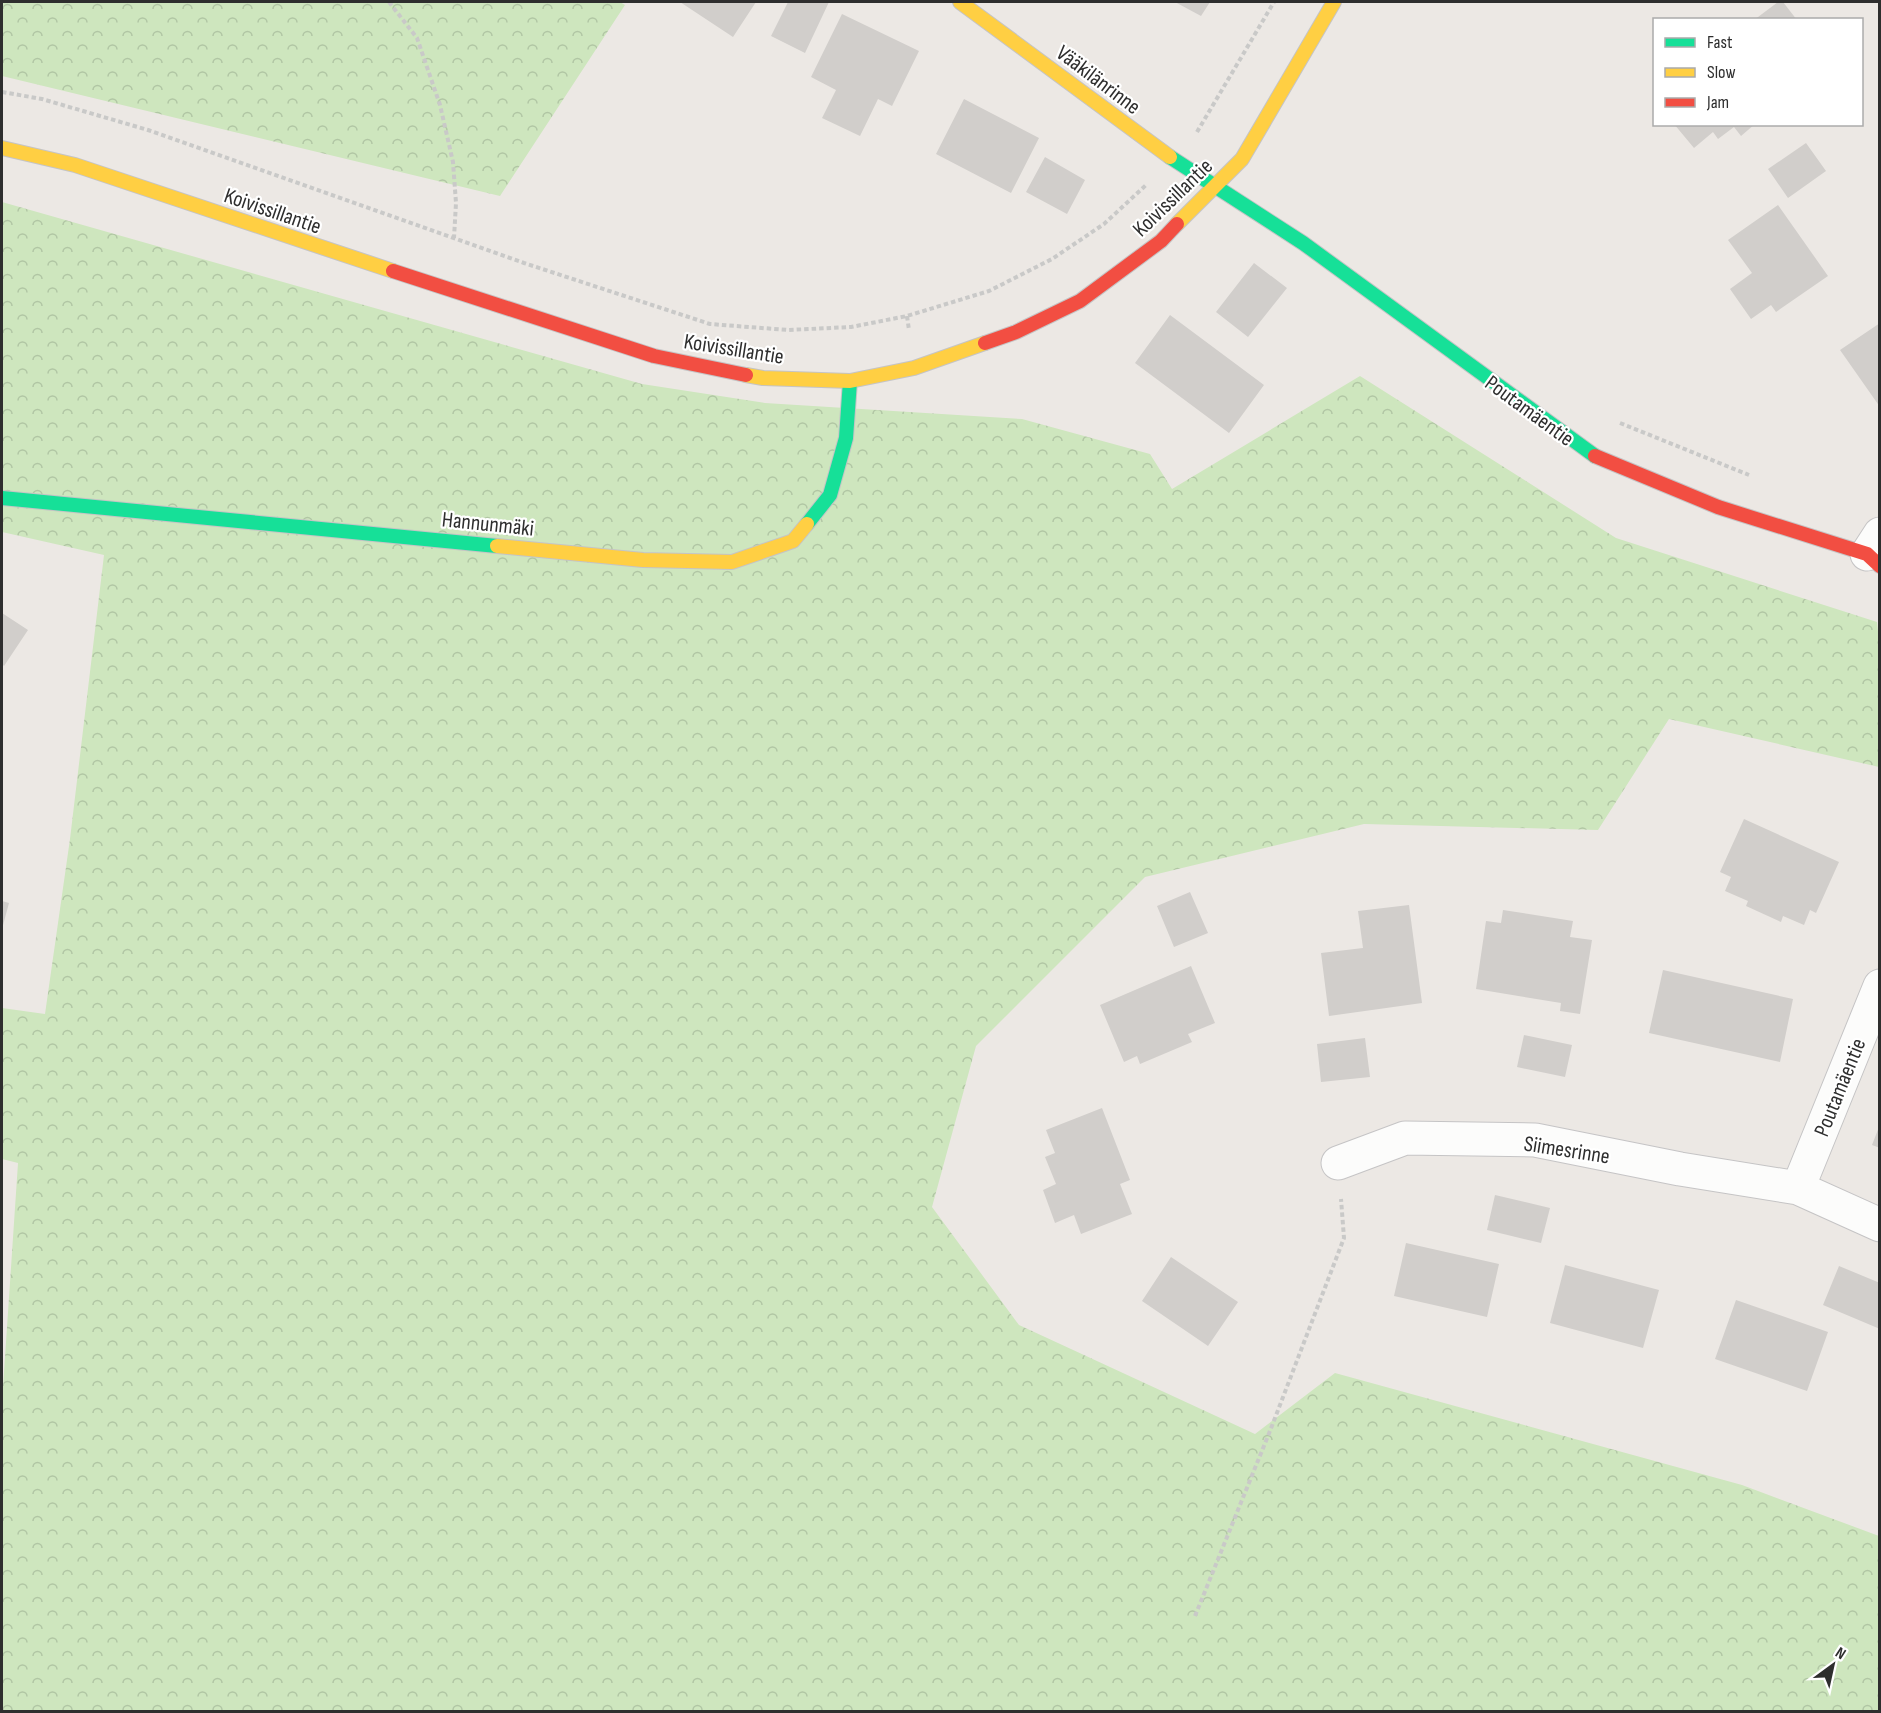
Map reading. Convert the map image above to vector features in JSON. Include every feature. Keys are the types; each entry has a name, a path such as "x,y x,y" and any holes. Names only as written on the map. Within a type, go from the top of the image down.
{"street":[{"name":"Vääkilänrinne","path":"960,2 1173,160 1215,186"},
{"name":"Koivissillantie","path":"2,148 75,165 284,236 654,356 763,378 850,381 926,364 1016,332 1080,301 1161,241 1242,159 1334,2"},
{"name":"Poutamäentie","path":"1215,186 1303,243 1590,454 1718,507 1875,552"},
{"name":"Hannunmäki","path":"2,498 643,560 732,562 793,541 830,495 846,438 850,381"},
{"name":"Poutamäentie","path":"1798,1188 1880,986"},
{"name":"Siimesrinne","path":"1338,1163 1405,1138 1535,1140 1680,1169 1798,1188 1880,1225"}],"path":[{"path":"389,2 417,38 440,105 453,162 456,203 454,238"},
{"path":"2,92 42,99 148,130 454,238 710,324 788,330 851,327 907,316 989,291 1041,265 1104,224 1173,160 1198,131 1274,2"},
{"path":"1188,124 1242,159"},
{"path":"1614,420 1758,478"},
{"path":"1195,1616 1270,1431 1344,1238 1338,1163"}],"green space":[{"path":"2,2 620,2 625,5 500,196 2,76"},
{"path":"2,202 642,384 765,403 1022,419 1150,454 1172,489 1360,376 1616,538 1877,622 1880,651 1879,767 1669,719 1598,830 1364,824 1145,877 976,1046 932,1207 1019,1325 1255,1434 1335,1373 1742,1485 1879,1536 1879,1711 2,1711 2,1402 18,1163 2,1159 2,1008 45,1014 70,839 104,555 2,532"}],"building":[{"path":"680,2 756,2 733,37"},
{"path":"788,2 829,2 805,53 771,36"},
{"path":"1175,2 1210,2 1201,16"},
{"path":"1778,2 1783,2 1795,18 1757,18"},
{"path":"842,14 919,51 892,106 878,99 860,136 822,118 836,90 811,77"},
{"path":"964,99 1039,138 1011,193 936,154"},
{"path":"1676,126 1753,126 1741,136 1734,127 1718,139 1713,132 1694,148"},
{"path":"1806,143 1826,171 1788,198 1768,169"},
{"path":"1045,157 1085,180 1067,214 1026,192"},
{"path":"1778,205 1828,276 1776,312 1771,305 1751,319 1730,289 1752,273 1728,240"},
{"path":"1254,263 1287,288 1248,337 1216,312"},
{"path":"1170,315 1264,385 1229,433 1135,363"},
{"path":"1880,323 1880,407 1840,350"},
{"path":"2,613 28,630 4,666 2,664"},
{"path":"1744,819 1839,862 1816,913 1810,910 1804,925 1783,916 1781,922 1746,906 1748,901 1725,891 1731,877 1720,872"},
{"path":"1190,892 1208,933 1174,947 1157,906"},
{"path":"2,901 9,903 2,929"},
{"path":"1409,905 1422,1003 1329,1016 1321,953 1363,948 1358,911"},
{"path":"1503,910 1573,921 1570,937 1592,940 1580,1014 1560,1011 1561,1003 1476,989 1486,921 1501,923"},
{"path":"1191,966 1215,1023 1188,1034 1192,1042 1140,1064 1137,1056 1124,1062 1100,1005"},
{"path":"1663,970 1793,999 1780,1062 1649,1033"},
{"path":"1524,1035 1572,1045 1565,1077 1517,1067"},
{"path":"1365,1038 1370,1077 1321,1082 1317,1044"},
{"path":"1102,1108 1130,1180 1120,1184 1132,1214 1081,1234 1074,1215 1055,1223 1043,1190 1056,1184 1045,1157 1055,1153 1046,1130"},
{"path":"1880,1127 1880,1148 1872,1145"},
{"path":"1495,1195 1550,1208 1541,1243 1487,1230"},
{"path":"1406,1243 1499,1264 1487,1317 1394,1296"},
{"path":"1171,1257 1238,1302 1208,1346 1142,1301"},
{"path":"1565,1265 1659,1290 1643,1348 1550,1323"},
{"path":"1839,1266 1880,1283 1880,1329 1823,1305"},
{"path":"1736,1300 1828,1332 1807,1391 1715,1359"}],"traffic: fast":[{"path":"1170,157 1303,243 1595,456"},
{"path":"807,524 830,495 846,438 850,381"},
{"path":"2,498 497,546"}],"traffic: slow":[{"path":"960,2 1170,157"},
{"path":"1177,224 1242,159 1334,2"},
{"path":"2,148 75,165 393,271"},
{"path":"746,375 763,378 850,381 914,368 985,343"},
{"path":"497,546 643,560 732,562 793,541 807,524"}],"traffic: jam":[{"path":"985,343 1016,332 1080,301 1161,241 1177,224"},
{"path":"393,271 654,356 746,375"},
{"path":"1595,456 1718,507 1867,554 1880,566"}]}
